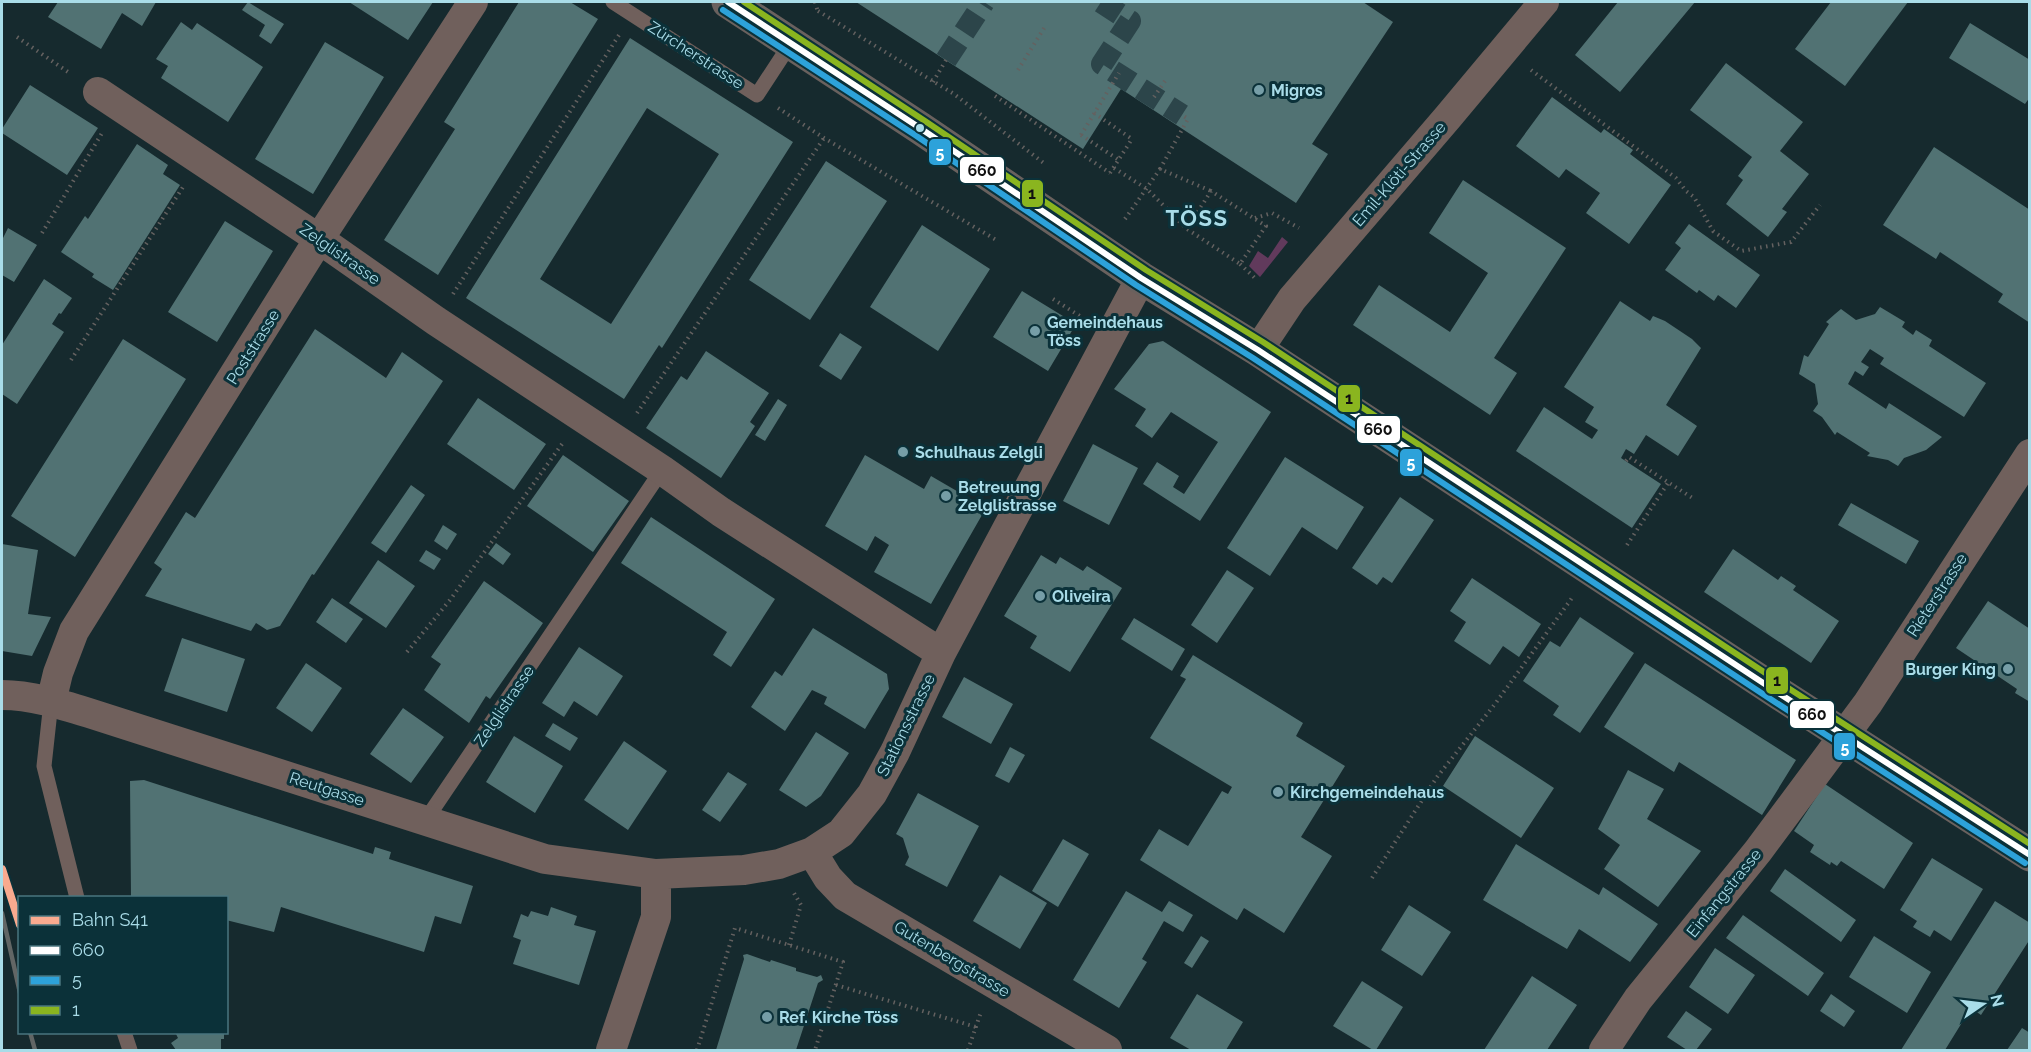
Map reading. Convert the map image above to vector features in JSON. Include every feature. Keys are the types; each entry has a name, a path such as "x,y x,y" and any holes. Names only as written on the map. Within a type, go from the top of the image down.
{"main road":[{"path":"730,2 1141,278 1258,350 2030,855"}],"street":[{"name":"Poststrasse","path":"51,702 58,673 74,631 319,239 473,2"},
{"name":"Emil-Klöti-Strasse","path":"1258,350 1292,299 1448,117 1530,6"},
{"name":"Zelglistrasse","path":"109,99 730,518 941,654"},
{"name":"Stationsstrasse","path":"656,874 744,870 779,864 812,852 842,833 872,794 895,753 941,654 1141,278"},
{"name":"Rieterstrasse","path":"1844,735 1868,703 2030,454"},
{"name":"Reutgasse","path":"2,695 16,695 51,702 545,859 656,874"},
{"name":"Einfangstrasse","path":"1604,1050 1638,999 1758,851 1844,735"},
{"name":"Gutenbergstrasse","path":"812,852 828,878 845,896 1107,1050"},
{"path":"611,1050 656,917 656,874"}],"lane":[{"name":"Zürcherstrasse","path":"613,2 757,95 792,43"},
{"name":"Zelglistrasse","path":"425,821 662,470"},
{"path":"51,702 44,766 77,896"},
{"path":"125,1034 130,1050"}],"path":[{"path":"815,2 817,17"},
{"path":"818,11 954,94 1045,164"},
{"path":"436,321 632,14"},
{"path":"1017,70 1046,25"},
{"path":"17,37 109,99 42,233"},
{"path":"933,82 946,60"},
{"path":"1523,64 1676,178 1694,197 1713,231 1741,251 1791,242 1820,204"},
{"path":"1119,73 1081,135 1119,160"},
{"path":"1154,97 1165,81"},
{"path":"757,95 824,138 998,241"},
{"path":"995,96 1110,173 1132,139 1094,113"},
{"path":"1125,219 1160,169 1188,119 1182,115"},
{"path":"618,441 824,138"},
{"path":"71,360 201,159"},
{"path":"1114,168 1147,189 1187,229 1240,264 1257,280"},
{"path":"1160,169 1211,191 1266,226 1240,264"},
{"path":"1187,229 1211,191"},
{"path":"1254,219 1272,213 1299,228"},
{"path":"1053,299 1085,319"},
{"path":"407,652 450,600 581,416"},
{"path":"1626,461 1629,457 1694,499"},
{"path":"1628,544 1668,483"},
{"path":"1372,878 1437,777 1495,704 1591,569"},
{"path":"789,945 801,904 792,891"},
{"path":"697,1050 735,928 843,962 815,1050"},
{"path":"836,985 976,1027"}],"shaded area":[{"path":"1282,237 1288,242 1260,277 1249,266 1258,251 1268,258"}],"building":[{"path":"58,2 156,2 142,26 122,13 101,49 48,17"},
{"path":"248,2 284,24 271,44 259,36 265,25 242,10"},
{"path":"349,2 433,2 408,40"},
{"path":"519,2 570,2 598,19 438,275 384,240 455,129 444,122"},
{"path":"856,2 1363,2 1393,22 1312,144 1328,154 1296,203 1121,89 1083,149"},
{"path":"1618,2 1695,2 1620,92 1575,55"},
{"path":"1831,2 1908,2 1845,86 1795,49"},
{"path":"181,22 192,30 197,23 263,67 228,122 161,78 168,66 156,59"},
{"path":"1970,23 2030,60 2030,97 2025,104 1949,58"},
{"path":"630,38 793,142 662,348 659,345 624,399 466,298","holes":["647,108 719,154 611,324 540,279"]},
{"path":"325,42 384,77 313,194 255,159"},
{"path":"1726,63 1803,122 1780,151 1809,174 1782,209 1787,212 1768,237 1726,204 1743,180 1738,176 1752,157 1690,110"},
{"path":"30,85 98,128 67,175 2,133 2,129"},
{"path":"1552,97 1601,133 1604,129 1633,150 1630,154 1671,185 1629,244 1586,213 1600,193 1566,169 1559,178 1516,146"},
{"path":"137,144 168,165 163,174 180,185 113,290 92,277 94,274 61,252 85,216 88,219"},
{"path":"1934,147 2030,210 2030,323 1998,302 2003,294 1940,252 1936,259 1883,225"},
{"path":"826,161 887,201 810,320 749,280"},
{"path":"1463,180 1566,248 1494,358 1517,373 1490,415 1353,325 1379,285 1450,332 1488,273 1429,233"},
{"path":"225,221 273,251 217,342 168,312"},
{"path":"1689,224 1760,275 1736,308 1718,295 1714,301 1699,290 1697,293 1665,270 1681,248 1675,243"},
{"path":"922,225 990,269 938,351 870,307"},
{"path":"8,228 37,245 14,282 2,275 2,240"},
{"path":"44,279 72,298 52,324 64,332 17,404 2,394 2,345"},
{"name":"Gemeindehaus Töss","path":"1022,291 1076,324 1048,371 993,337"},
{"path":"1620,301 1650,321 1653,316 1665,321 1692,339 1701,348 1666,405 1697,426 1678,456 1646,435 1634,454 1626,449 1621,458 1661,484 1632,528 1516,451 1544,407 1592,439 1598,430 1585,422 1594,407 1564,387"},
{"path":"1880,307 1905,322 1902,327 1913,335 1916,330 1932,340 1929,346 1986,383 1964,417 1880,364 1884,358 1870,349 1861,362 1869,367 1863,376 1855,371 1848,384 1886,409 1889,403 1942,437 1926,450 1904,458 1898,466 1888,460 1867,456 1870,453 1837,432 1835,435 1822,417 1813,411 1818,404 1815,384 1799,374 1804,355 1808,357 1829,324 1826,322 1841,309 1856,320 1875,314"},
{"path":"315,329 386,378 402,352 443,381 314,575 312,574 280,626 267,630 256,623 251,631 145,596 162,569 154,563 186,512 195,518"},
{"path":"840,333 862,347 841,380 819,366"},
{"path":"123,339 186,379 75,557 11,516"},
{"path":"1163,341 1271,412 1200,521 1143,484 1157,462 1179,476 1173,487 1184,494 1218,442 1171,412 1152,438 1135,426 1146,409 1114,389 1149,344"},
{"path":"706,351 769,393 750,422 755,426 721,478 646,428 681,376 687,380"},
{"path":"478,398 546,444 514,490 447,444"},
{"path":"778,399 787,405 765,441 755,435"},
{"path":"1093,444 1138,468 1109,525 1063,501"},
{"path":"563,455 629,501 593,552 527,506"},
{"path":"865,455 924,489 931,476 986,508 931,604 874,572 889,545 875,536 867,551 825,526"},
{"path":"1285,457 1364,507 1337,550 1302,527 1270,576 1227,548"},
{"path":"411,485 425,495 386,553 371,543"},
{"path":"1400,497 1434,520 1392,583 1383,577 1377,585 1352,568"},
{"path":"1851,503 1919,541 1906,564 1838,525"},
{"path":"651,517 775,599 731,667 713,655 727,632 621,563"},
{"path":"443,525 457,534 447,550 434,541"},
{"path":"496,543 511,554 503,565 488,554"},
{"path":"2,544 38,550 28,614 51,617 32,656 2,651"},
{"path":"1733,549 1778,580 1781,576 1796,586 1793,590 1839,621 1811,663 1704,592"},
{"path":"426,550 441,559 434,570 419,561"},
{"path":"1041,555 1056,564 1060,557 1083,571 1087,566 1122,588 1070,672 1030,648 1037,636 1004,616"},
{"path":"378,560 415,586 386,628 349,603"},
{"path":"1227,570 1254,588 1217,643 1191,625"},
{"path":"1472,578 1541,624 1519,657 1503,646 1490,665 1454,641 1466,622 1450,611"},
{"path":"484,581 543,623 490,699 486,696 469,723 424,690 441,664 431,657"},
{"path":"332,598 363,619 346,643 316,622"},
{"name":"Burger King","path":"1988,601 2030,629 2030,702 2015,693 2017,689 1956,648"},
{"path":"1580,617 1634,653 1580,733 1553,715 1559,706 1523,681 1550,641 1560,647"},
{"path":"1134,618 1185,649 1172,671 1121,639"},
{"path":"813,628 887,674 889,689 865,729 824,704 827,697 812,690 785,731 751,707 775,671 782,676"},
{"path":"182,638 245,659 227,712 164,691"},
{"path":"579,647 623,676 597,716 574,701 564,717 542,703"},
{"name":"Kirchgemeindehaus","path":"1193,655 1303,723 1296,736 1345,766 1301,837 1332,856 1284,933 1244,908 1237,920 1140,860 1159,829 1188,846 1222,791 1228,794 1232,787 1150,738 1186,679 1180,676"},
{"path":"306,663 342,688 312,732 276,708"},
{"path":"1645,663 1796,760 1762,815 1679,762 1674,772 1604,727"},
{"path":"964,677 1013,704 991,744 942,717"},
{"path":"403,708 444,737 411,783 370,754"},
{"path":"553,723 578,738 570,751 545,736"},
{"path":"816,732 849,753 821,796 806,807 779,790"},
{"path":"514,736 563,766 535,813 486,782"},
{"path":"1475,736 1554,788 1521,838 1443,786"},
{"path":"624,741 667,771 628,830 584,800"},
{"path":"1010,747 1025,755 1009,783 995,776"},
{"path":"1628,770 1664,789 1647,819 1701,851 1658,907 1604,869 1620,845 1598,829"},
{"path":"728,772 747,784 720,822 702,810"},
{"path":"144,780 373,854 375,847 391,852 389,859 473,886 461,924 435,916 424,952 281,907 274,932 228,920 228,896 131,896 130,781"},
{"path":"1825,784 1913,843 1884,889 1841,861 1837,866 1831,862 1830,865 1810,852 1814,845 1794,831"},
{"path":"918,793 979,826 947,887 905,865 909,857 903,838 896,834"},
{"path":"1063,839 1089,854 1058,907 1032,891"},
{"path":"1516,844 1599,895 1603,887 1658,924 1630,962 1579,929 1567,949 1483,900"},
{"path":"1932,858 1983,889 1951,941 1934,930 1930,937 1913,927 1917,921 1900,910"},
{"path":"1785,869 1856,920 1841,942 1770,891"},
{"path":"1000,875 1047,903 1020,949 973,921"},
{"path":"1126,891 1162,912 1169,901 1193,915 1183,932 1164,921 1142,959 1147,962 1119,1008 1073,980"},
{"path":"1995,901 2030,923 2030,939 1981,1015 1971,1008 1945,1050 1901,1050"},
{"path":"1409,905 1451,932 1422,976 1381,950"},
{"path":"551,907 577,916 574,925 596,931 579,985 513,964 521,940 513,937 521,914 528,917 531,911 548,916"},
{"path":"1743,915 1824,973 1808,996 1726,938"},
{"path":"1201,936 1209,941 1192,968 1184,963"},
{"path":"1874,936 1931,972 1907,1013 1849,977"},
{"path":"1715,948 1755,975 1728,1014 1689,987"},
{"name":"Ref. Kirche Töss","path":"747,954 796,968 796,971 817,977 821,975 823,980 818,983 796,1050 716,1050 744,959 743,955"},
{"path":"1532,976 1577,1005 1547,1050 1484,1050"},
{"path":"1362,981 1403,1007 1376,1050 1333,1026"},
{"path":"1197,994 1243,1022 1226,1050 1191,1050 1170,1038"},
{"path":"1831,994 1855,1011 1844,1027 1820,1011"},
{"path":"1686,1011 1712,1029 1696,1050 1687,1050 1667,1037"},
{"path":"2022,1028 2030,1033 2030,1050 2007,1050"},
{"path":"176,1034 224,1034 224,1039 221,1039 221,1050 176,1050 171,1043 178,1038"}],"tunnel":[{"path":"946,60 984,2"},
{"path":"1101,2 1130,21 1102,64 1182,115"}],"railway":[{"path":"2,913 18,984"},
{"path":"31,1034 35,1050"}],"rail line":[{"name":"S41","path":"2,869 18,919"}],"transit line":[{"name":"660","path":"728,2 920,128 1141,278 1258,350 1780,694 2030,855"},
{"name":"1","path":"744,2 1146,270 1263,342 1785,686 2030,844"},
{"name":"5","path":"723,10 915,135 1136,285 1253,358 1775,702 2025,863"}],"place":[{"name":"Migros","path":"1259,90"},
{"name":"Gemeindehaus Töss","path":"1035,331"},
{"name":"Schulhaus Zelgli","path":"903,452"},
{"name":"Betreuung Zelglistrasse","path":"946,496"},
{"name":"Oliveira","path":"1040,596"},
{"name":"Burger King","path":"2008,669"},
{"name":"Kirchgemeindehaus","path":"1278,792"},
{"name":"Ref. Kirche Töss","path":"767,1017"}],"district":[{"name":"TÖSS","path":"1197,218"}]}
